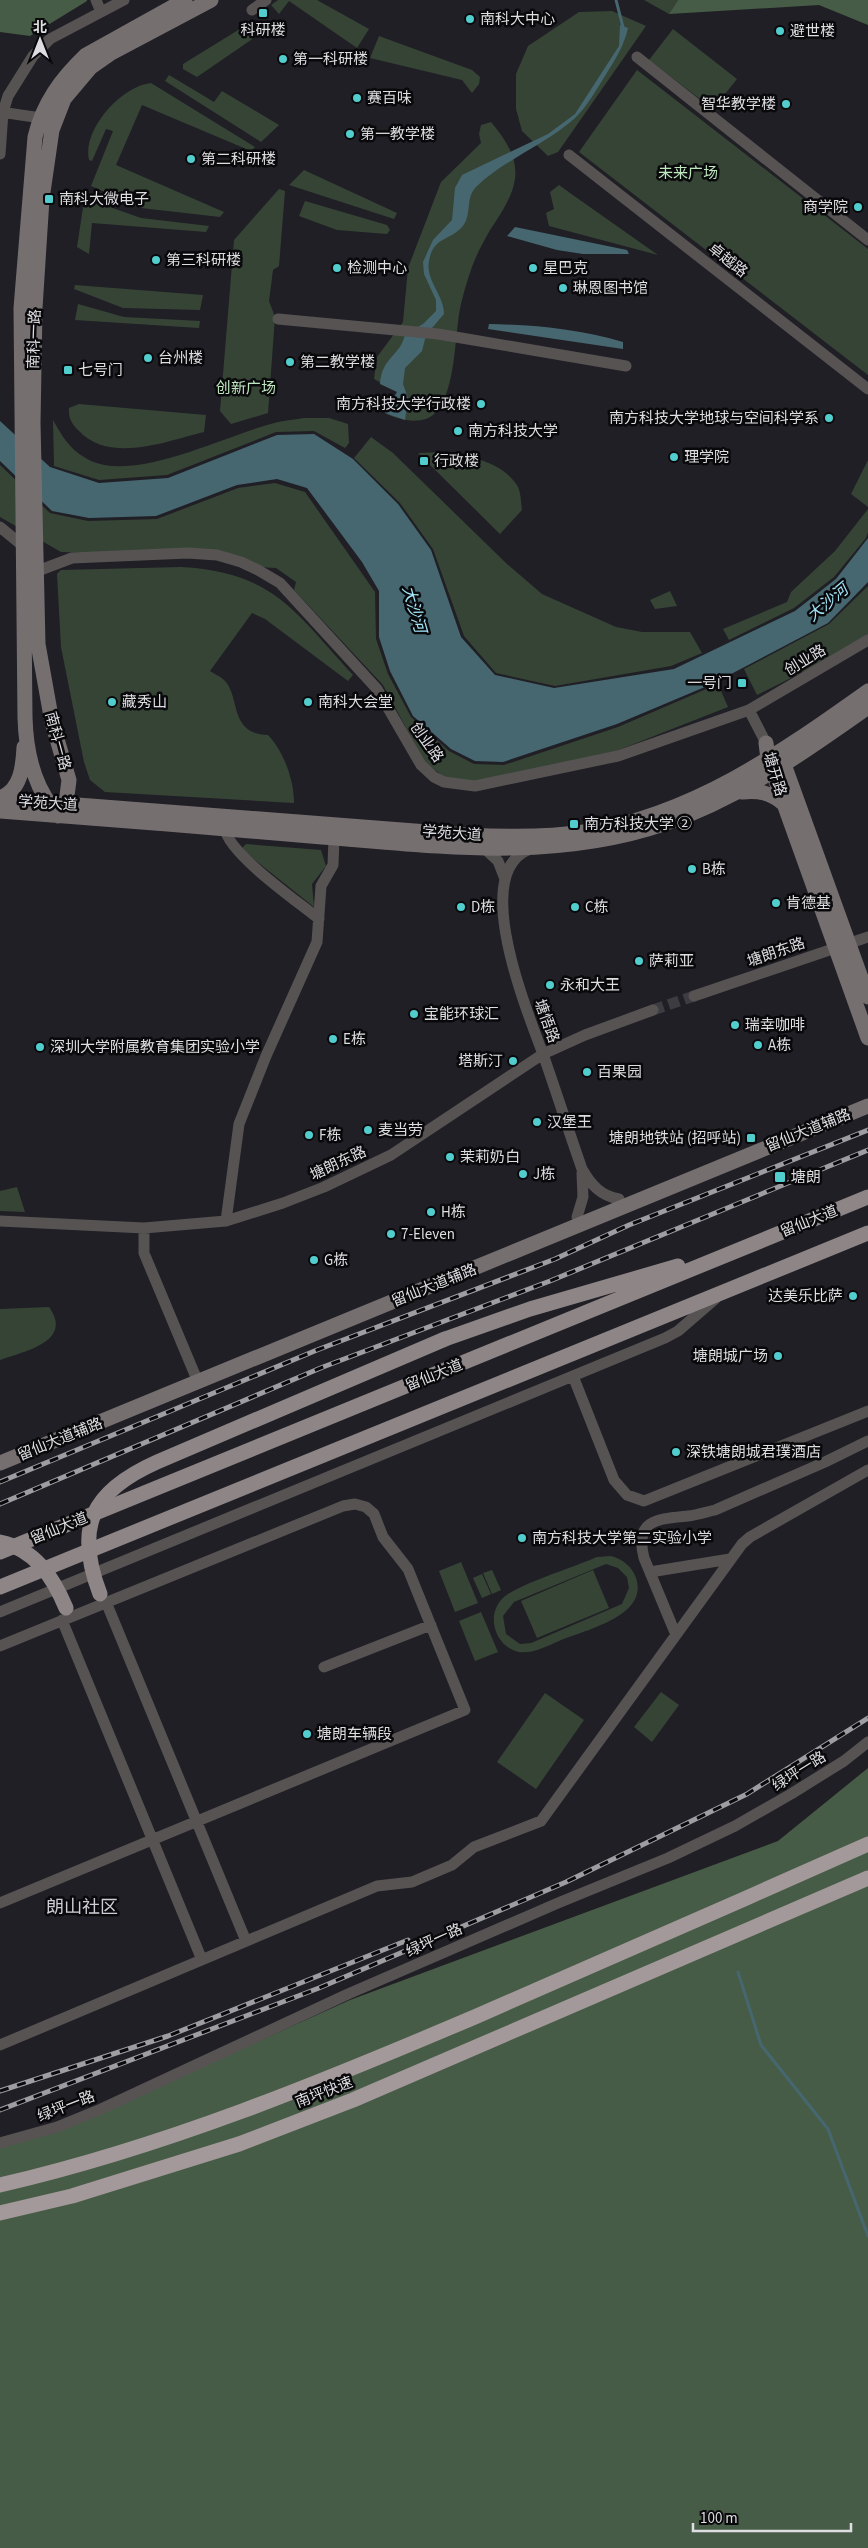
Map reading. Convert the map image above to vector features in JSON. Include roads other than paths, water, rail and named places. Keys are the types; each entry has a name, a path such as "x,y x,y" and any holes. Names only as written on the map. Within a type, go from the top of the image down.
{"highway":[{"name":"南坪快速","path":"0,2185 93,2161 309,2088 637,1947 868,1844"},
{"name":"南坪快速","path":"0,2213 72,2196 239,2144 353,2100 868,1878"}],"main road":[{"name":"南科一路","path":"48,802 41,792 31,761 26,740 25,718 27,545 33,423 35,308 49,98 59,84 86,56 185,0"},
{"name":"南科一路","path":"62,810 69,780 52,722 40,653 35,572 27,545 21,408 20,308 35,137 47,119 91,67 111,53 211,0"},
{"name":"学苑大道","path":"0,799 48,802 62,810 224,829 334,838 485,849 530,849 580,844 636,833 686,816 740,792 868,691"},
{"name":"学苑大道","path":"0,811 62,810 466,835 561,834 604,828 656,813 712,790 776,762 868,707"},
{"path":"0,799 12,791 20,776 25,718"},
{"name":"塘开路","path":"766,743 776,762 842,946 868,1038"},
{"name":"塘开路","path":"776,762 784,804 842,946 868,997"},
{"path":"740,792 763,792 774,796 784,804"},
{"name":"留仙大道辅路","path":"0,1463 619,1199 868,1097"},
{"name":"留仙大道辅路","path":"0,1454 197,1378 868,1106"},
{"name":"留仙大道","path":"0,1552 868,1197"},
{"name":"留仙大道","path":"0,1587 868,1233"},
{"path":"104,1600 89,1558 89,1531 100,1502 122,1480 150,1465 445,1339 530,1309 766,1239"},
{"path":"0,1542 22,1550 38,1562 57,1586 66,1615"}],"street":[{"path":"96,0 102,12"},
{"path":"0,154 2,112 8,96 33,56 50,39 124,0"},
{"path":"252,10 266,0"},
{"path":"637,57 868,240"},
{"path":"2,112 47,119"},
{"name":"卓越路","path":"569,155 868,389"},
{"path":"278,319 433,333 626,366"},
{"path":"0,527 27,545"},
{"name":"创业路","path":"35,572 72,558 188,553 217,555 241,562 258,570 280,583 377,689 421,765 434,777 456,786 475,786 618,756 749,710 868,640"},
{"path":"749,710 766,743"},
{"path":"224,829 226,836 238,852 319,919"},
{"path":"226,1221 239,1124 266,1056 318,942 321,886 333,865 334,838"},
{"name":"塘悟路","path":"485,849 498,861 505,879 505,918 510,957 582,1169 589,1183 600,1192 619,1199"},
{"name":"塘悟路","path":"505,879 516,857 530,849"},
{"name":"塘朗东路","path":"694,996 868,937"},
{"name":"塘朗东路","path":"0,1221 144,1228 226,1221 324,1187 391,1155 543,1054 585,1035 653,1010"},
{"name":"塘悟路","path":"577,1217 583,1197 582,1169"},
{"path":"144,1228 144,1253 197,1378"},
{"path":"0,1612 678,1332 722,1292"},
{"path":"573,1376 614,1480 627,1495 644,1501 868,1411"},
{"path":"676,1635 641,1546 645,1528 652,1522 662,1518 697,1515 715,1510 826,1462 868,1441"},
{"path":"0,2045 377,1886 412,1882 452,1865 474,1848 541,1821 742,1544 750,1536 868,1470"},
{"path":"0,1646 66,1615 343,1506 355,1504 366,1507 374,1514 383,1537 408,1569 465,1710 0,1903"},
{"path":"650,1572 730,1559"},
{"path":"104,1600 246,1941"},
{"path":"66,1615 152,1840 202,1960"},
{"path":"324,1667 431,1625"},
{"name":"绿坪一路","path":"0,2143 57,2127 92,2113 348,1994 558,1903 668,1858 735,1826 791,1794 844,1761 868,1742"}],"water":[{"path":"620,25 628,28 622,47 583,109 574,119 550,137 488,176 477,186 469,201 467,217 462,227 438,243 434,248 428,268 441,300 444,314 426,335 422,351 405,368 403,384 408,398 405,420 385,413 397,392 380,384 384,367 400,347 405,334 423,324 436,311 436,300 424,274 423,262 433,240 452,220 455,188 462,175 548,134 575,114 619,46"},
{"path":"515,227 627,250 629,254 583,254 557,250 507,236"},
{"path":"489,324 523,325 590,334 623,342 623,349 488,329"},
{"name":"大沙河","path":"0,421 50,467 99,483 168,478 277,435 314,434 353,459 398,504 431,550 461,637 495,675 554,688 674,669 795,611 836,579 868,538 868,582 828,623 712,684 617,724 503,762 475,761 451,749 413,716 390,671 379,637 379,591 362,562 307,488 277,479 237,485 156,516 89,518 52,511 0,461"}],"waterway":[{"path":"616,0 624,31"},
{"path":"738,1972 761,2045 828,2129 868,2236"}],"tunnel":[{"path":"653,1010 694,996"}],"railway":[{"path":"0,1482 317,1350 555,1259 629,1225 868,1130"},
{"path":"0,1504 323,1367 550,1281 868,1150"},
{"path":"0,2110 319,1988 566,1882 747,1794 868,1718"},
{"path":"0,2091 168,2036 408,1940"}],"place":[{"name":"科研楼","path":"263,13"},
{"name":"南科大中心","path":"470,19"},
{"name":"避世楼","path":"780,31"},
{"name":"第一科研楼","path":"283,59"},
{"name":"赛百味","path":"357,98"},
{"name":"智华教学楼","path":"786,104"},
{"name":"第一教学楼","path":"350,134"},
{"name":"第二科研楼","path":"191,159"},
{"name":"南科大微电子","path":"49,199"},
{"name":"商学院","path":"858,207"},
{"name":"第三科研楼","path":"156,260"},
{"name":"检测中心","path":"337,268"},
{"name":"星巴克","path":"533,268"},
{"name":"琳恩图书馆","path":"563,288"},
{"name":"台州楼","path":"148,358"},
{"name":"第二教学楼","path":"290,362"},
{"name":"七号门","path":"68,370"},
{"name":"南方科技大学行政楼","path":"481,404"},
{"name":"南方科技大学地球与空间科学系","path":"829,418"},
{"name":"南方科技大学","path":"458,431"},
{"name":"理学院","path":"674,457"},
{"name":"行政楼","path":"424,461"},
{"name":"一号门","path":"742,683"},
{"name":"藏秀山","path":"112,702"},
{"name":"南科大会堂","path":"308,702"},
{"name":"南方科技大学 ②","path":"574,824"},
{"name":"B栋","path":"692,869"},
{"name":"肯德基","path":"776,903"},
{"name":"D栋","path":"461,907"},
{"name":"C栋","path":"575,907"},
{"name":"萨莉亚","path":"639,961"},
{"name":"永和大王","path":"550,985"},
{"name":"宝能环球汇","path":"414,1014"},
{"name":"瑞幸咖啡","path":"735,1025"},
{"name":"E栋","path":"333,1039"},
{"name":"A栋","path":"758,1045"},
{"name":"深圳大学附属教育集团实验小学","path":"40,1047"},
{"name":"塔斯汀","path":"513,1061"},
{"name":"百果园","path":"587,1072"},
{"name":"汉堡王","path":"537,1122"},
{"name":"麦当劳","path":"368,1130"},
{"name":"F栋","path":"309,1135"},
{"name":"塘朗地铁站 (招呼站)","path":"751,1138"},
{"name":"茉莉奶白","path":"450,1157"},
{"name":"J栋","path":"523,1174"},
{"name":"塘朗","path":"780,1177"},
{"name":"H栋","path":"431,1212"},
{"name":"7-Eleven","path":"391,1234"},
{"name":"G栋","path":"314,1260"},
{"name":"达美乐比萨","path":"853,1296"},
{"name":"塘朗城广场","path":"778,1356"},
{"name":"深铁塘朗城君璞酒店","path":"676,1452"},
{"name":"南方科技大学第二实验小学","path":"522,1538"},
{"name":"塘朗车辆段","path":"307,1734"}],"district":[{"name":"朗山社区","path":"82,1907"}],"park label":[{"name":"未来广场","path":"688,173"},
{"name":"创新广场","path":"246,388"}]}
